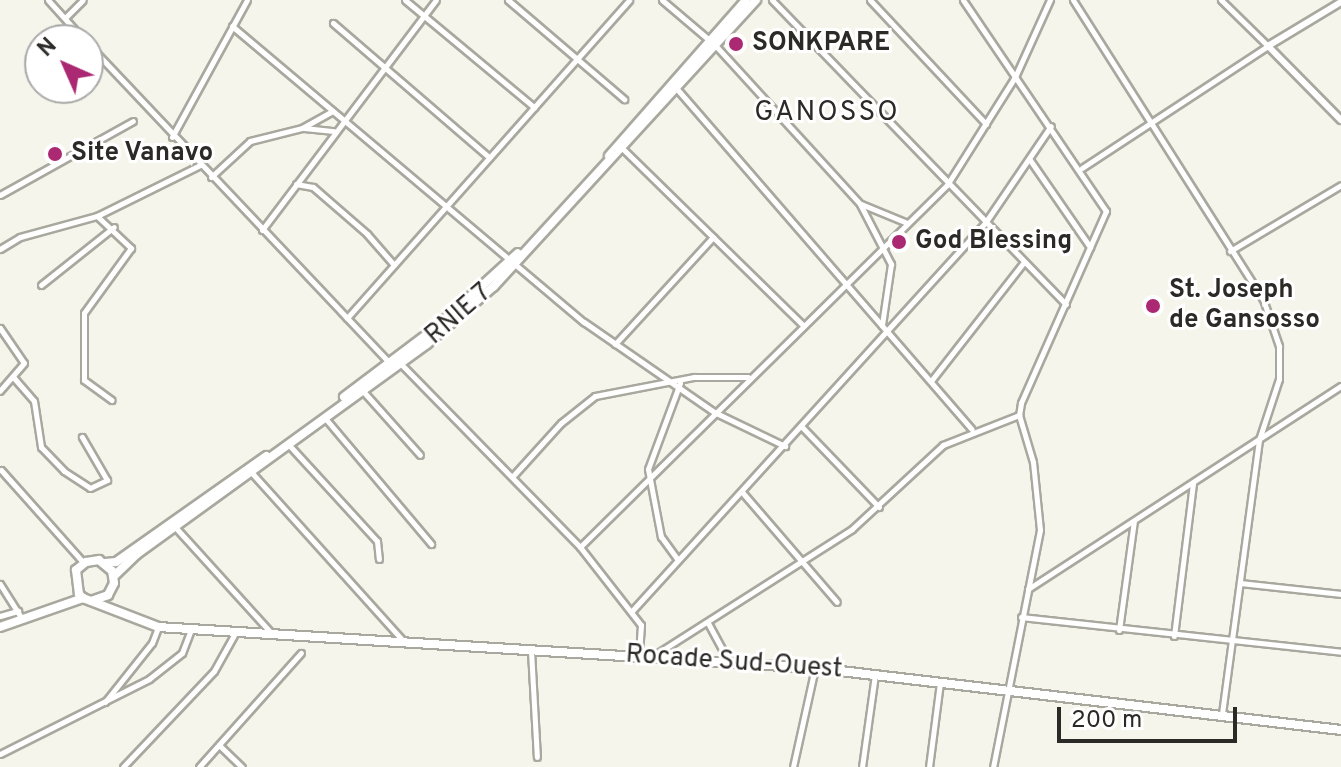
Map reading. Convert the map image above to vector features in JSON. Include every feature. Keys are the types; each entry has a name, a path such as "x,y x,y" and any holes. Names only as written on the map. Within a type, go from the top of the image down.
{"main road":[{"name":"RNIE 7","path":"84,563 116,562 462,315 623,149 677,89 746,0"},
{"name":"RNIE 7","path":"514,260 712,42 756,0"},
{"name":"RNIE 7","path":"114,576 394,364"},
{"path":"47,609 74,583 84,563"},
{"path":"105,563 114,576 112,590 127,616"},
{"path":"74,583 87,599"},
{"path":"0,627 20,615 112,590"},
{"name":"Rocade Sud-Ouest","path":"87,599 158,627 234,635 531,649 875,673 1341,730"}],"street":[{"path":"48,0 70,24"},
{"path":"65,18 83,0"},
{"path":"172,137 247,0"},
{"path":"405,0 534,107"},
{"path":"262,230 436,0"},
{"path":"508,0 624,99"},
{"path":"347,318 629,0"},
{"path":"662,0 712,42 860,204 886,247 892,272 882,325"},
{"path":"772,0 947,185 1066,304"},
{"path":"870,0 986,124"},
{"path":"963,0 1082,168 1106,211 1019,415 1033,462 1040,530 1004,689 993,767"},
{"path":"580,547 947,185 1015,77 1050,0"},
{"path":"1073,0 1154,121 1230,251 1263,299 1279,346 1279,379 1259,440 1222,714"},
{"path":"1221,0 1341,120"},
{"path":"1082,168 1341,2"},
{"path":"333,23 489,157"},
{"path":"232,26 445,208 514,260 615,344 714,412 785,446"},
{"path":"104,62 347,318 580,547 631,612 643,633 639,656"},
{"path":"677,89 972,429"},
{"path":"211,177 250,141 302,128 333,111"},
{"path":"0,195 133,121"},
{"path":"631,612 889,333 985,223 1051,126"},
{"path":"302,128 335,131"},
{"path":"623,149 803,325"},
{"path":"1030,160 1090,247"},
{"path":"0,249 20,237 97,216 200,165"},
{"path":"295,184 313,187 367,234 394,265"},
{"path":"1230,251 1341,185"},
{"path":"860,204 907,223"},
{"path":"97,216 114,227 131,248 84,313 84,380 112,400"},
{"path":"41,285 114,227"},
{"path":"615,344 713,237"},
{"path":"931,381 1024,262"},
{"path":"0,328 23,357 14,378 0,391"},
{"path":"512,477 561,423 595,396 671,380 750,377"},
{"path":"14,378 34,401 45,452 90,488 107,480 82,437"},
{"path":"678,560 661,537 648,482 649,461 682,379"},
{"path":"1027,589 1341,386"},
{"path":"362,390 420,455"},
{"path":"650,658 708,623 879,507 933,453 972,429 1019,415"},
{"path":"325,417 431,544"},
{"path":"802,427 879,507"},
{"path":"289,445 377,541 379,559"},
{"path":"1,470 84,563"},
{"path":"252,473 404,642"},
{"path":"1174,636 1193,483"},
{"path":"742,492 837,602"},
{"path":"1119,630 1134,521"},
{"path":"176,528 275,637"},
{"path":"1240,583 1341,594"},
{"path":"0,584 20,615 0,616"},
{"path":"1021,617 1232,643 1341,652"},
{"path":"708,623 729,663"},
{"path":"104,702 152,643 158,627"},
{"path":"0,754 104,702 175,660 191,630"},
{"path":"123,767 214,671 234,635"},
{"path":"531,649 537,757"},
{"path":"199,767 301,653"},
{"path":"793,767 815,668"},
{"path":"862,767 875,673"},
{"path":"929,767 940,682"},
{"path":"219,745 242,767"}],"place":[{"name":"SONKPARE","path":"736,44"},
{"name":"Site Vanavo","path":"55,154"},
{"name":"God Blessing","path":"899,242"},
{"name":"St. Joseph de Gansosso","path":"1153,306"}],"district":[{"name":"GANOSSO","path":"827,113"}]}
